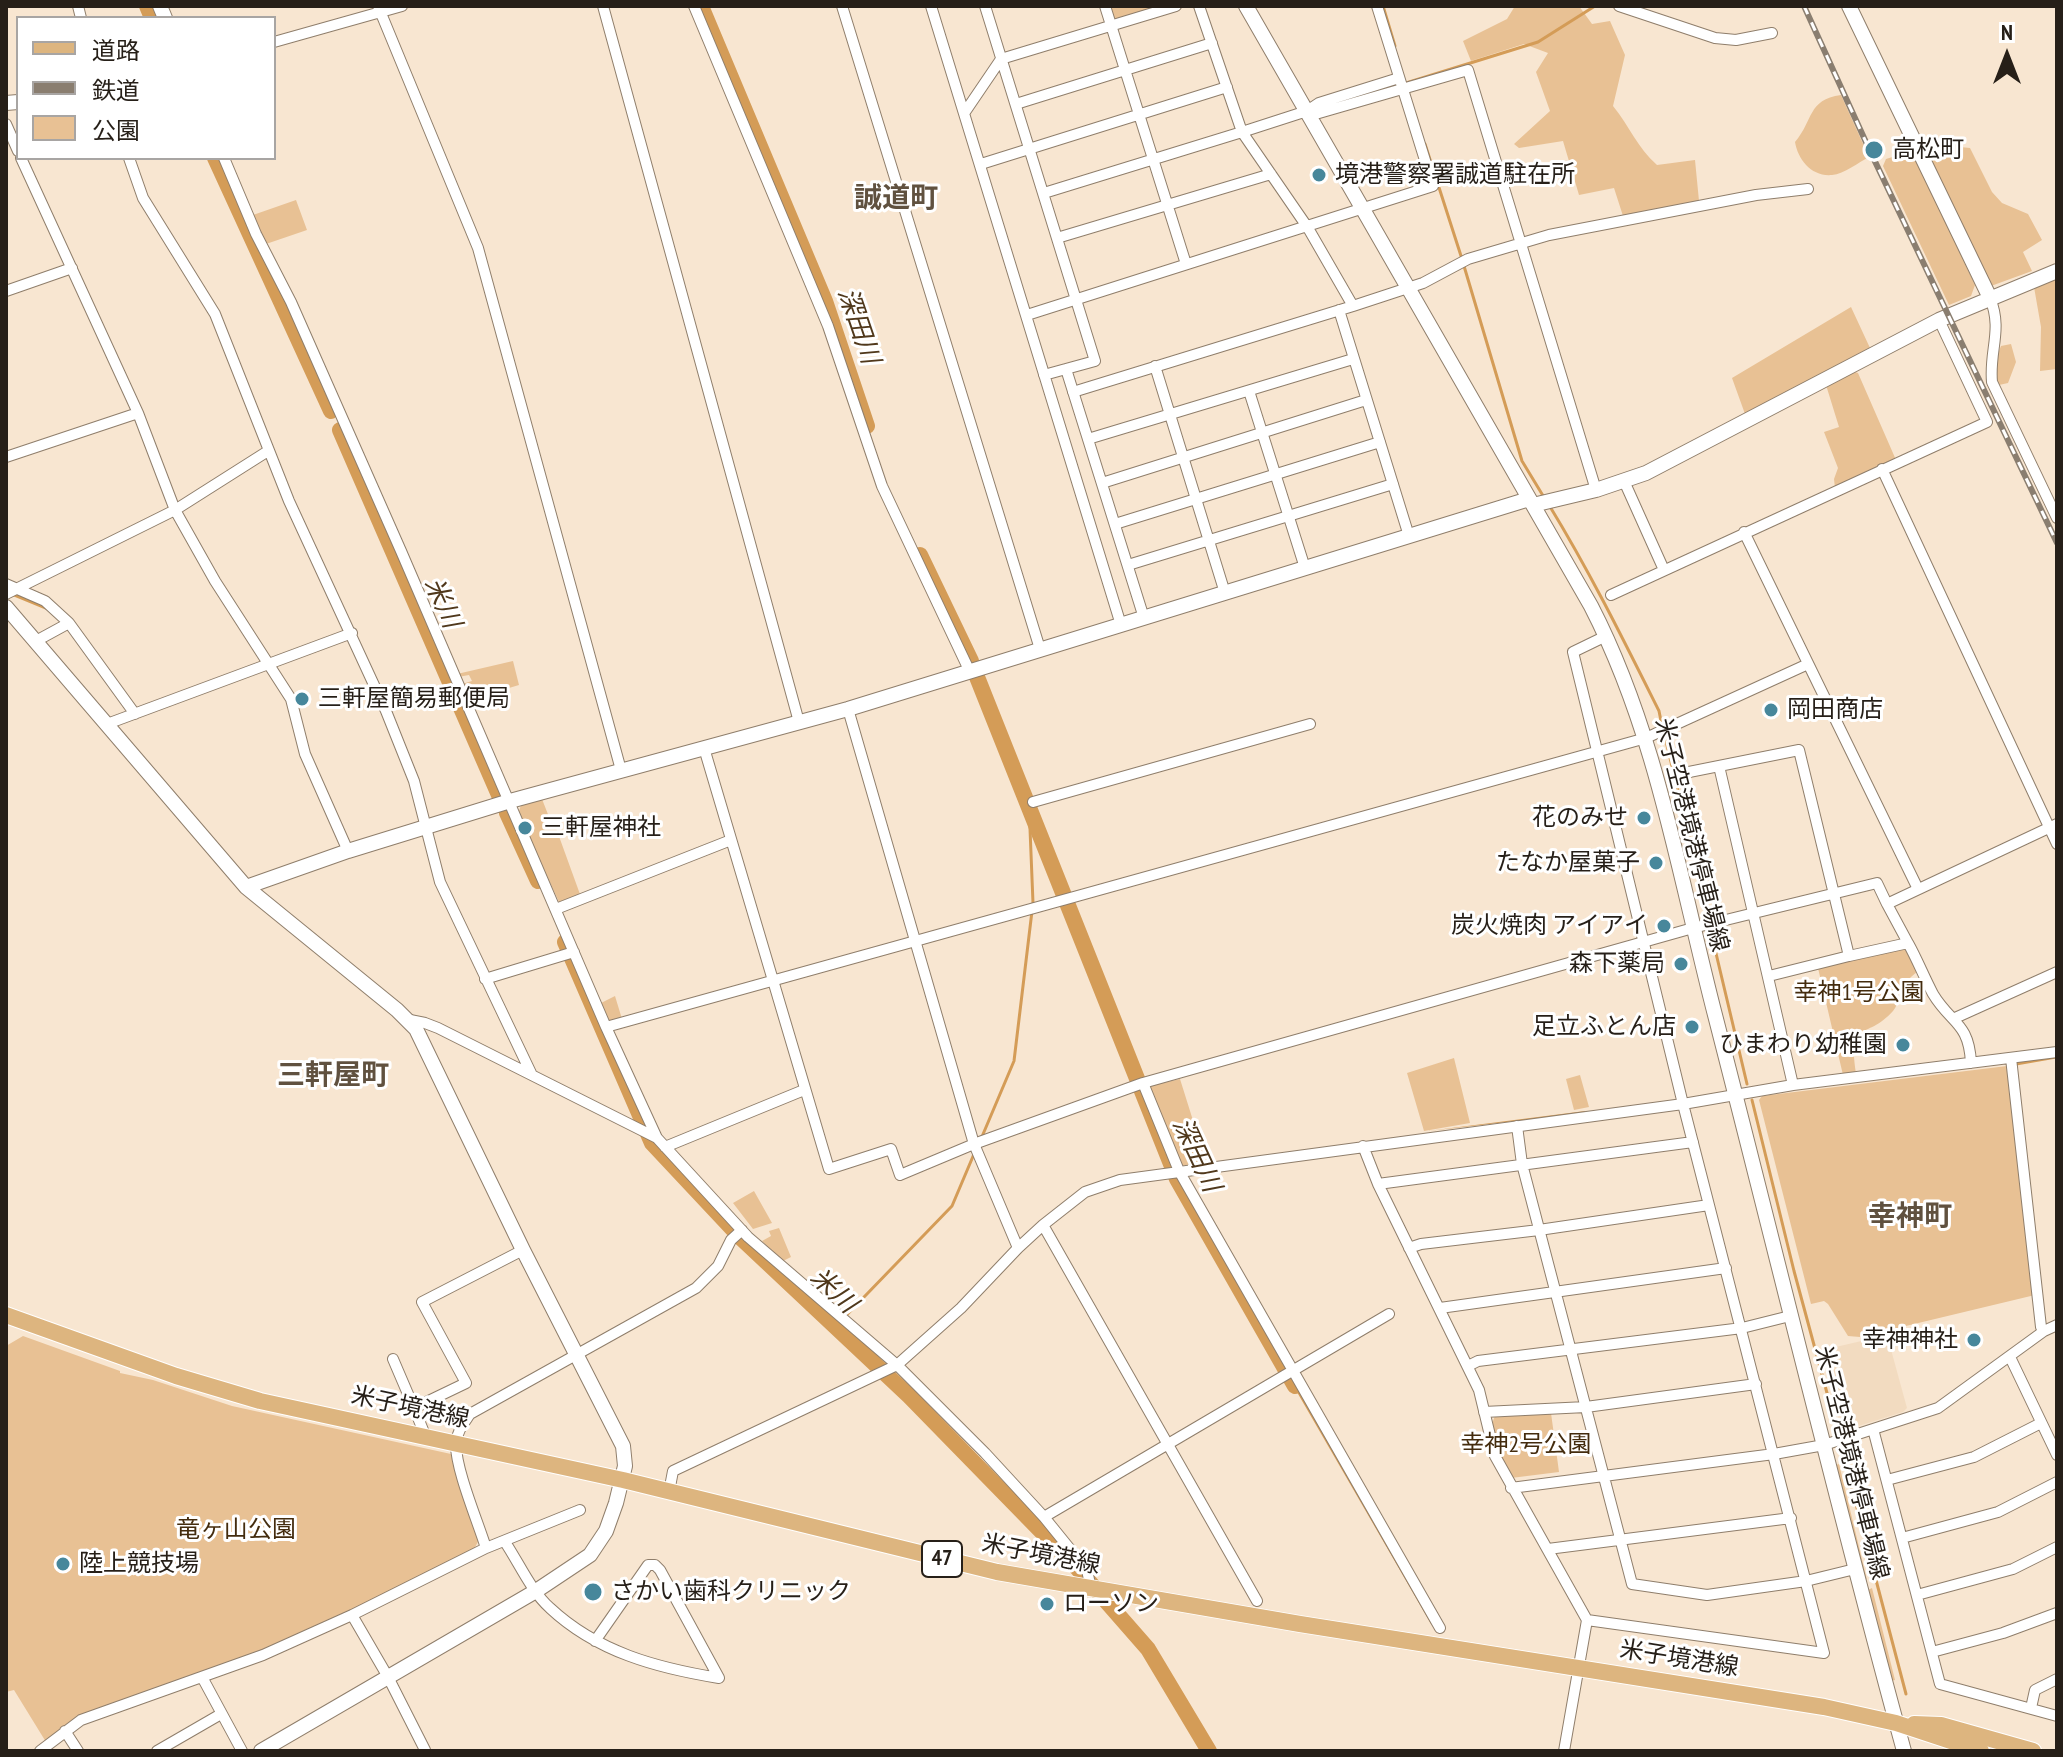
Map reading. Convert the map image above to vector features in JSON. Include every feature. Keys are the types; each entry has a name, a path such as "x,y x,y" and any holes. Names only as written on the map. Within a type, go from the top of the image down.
{"main road":[{"name":"米子境港線","path":"8,1319 246,1397 623,1480 997,1572 1824,1707 1896,1723 1981,1751"},
{"name":"米子境港線","path":"1896,1723 1941,1725 2033,1751"}],"street":[{"path":"276,41 379,9 402,6"},
{"path":"603,6 799,722"},
{"path":"694,6 828,326 882,486 970,672"},
{"path":"842,6 1040,649"},
{"path":"931,6 1121,625"},
{"path":"985,6 1095,361 1044,375"},
{"path":"1105,6 1186,264"},
{"path":"965,112 1001,59 1176,6"},
{"path":"1199,6 1242,132 1308,228 1353,306"},
{"name":"米子空港境港停車場線","path":"1246,6 1606,636 1646,738 1790,1316 1904,1751"},
{"path":"1027,315 1433,186 1377,6"},
{"path":"1619,6 1715,38 1736,40 1772,33"},
{"path":"1849,6 1990,298 1997,319 1990,365 1992,382 2057,518"},
{"path":"379,9 478,248 621,770"},
{"path":"1016,104 1212,43"},
{"path":"1044,193 1307,111 1319,103 1468,70 1596,490"},
{"path":"981,164 1227,87"},
{"path":"6,124 16,146"},
{"path":"22,160 138,413 175,510 215,581 291,699 305,754 348,851"},
{"path":"130,160 143,198 215,314 268,451 352,633 414,781 440,882 531,1073"},
{"path":"225,160 256,234 291,302 657,1138 742,1230 897,1365 1044,1517 1087,1570 1091,1589"},
{"path":"1057,238 1271,174"},
{"path":"1073,392 1408,289 1468,259 1521,243 1590,226 1756,195 1808,189"},
{"path":"6,291 72,268"},
{"path":"246,887 427,826 848,709 1409,536 1531,502 1596,490 1624,481 1665,464 1939,320 2057,271"},
{"path":"1339,310 1409,536"},
{"path":"1611,595 1987,422 1939,320"},
{"path":"1088,439 1353,359"},
{"path":"1155,366 1225,593"},
{"path":"1066,369 1144,618"},
{"path":"1249,391 1305,568"},
{"path":"1102,483 1366,400"},
{"path":"6,457 138,413"},
{"path":"1115,524 1380,442"},
{"path":"6,594 175,510 268,451"},
{"path":"1882,469 2053,826 2057,844"},
{"path":"1624,481 1664,570"},
{"path":"1128,565 1393,484"},
{"path":"1744,532 1918,889"},
{"path":"6,584 55,608 135,714"},
{"path":"6,607 246,887 410,1020 623,1446 623,1480 606,1531 590,1555 536,1591 261,1751"},
{"path":"36,641 69,623"},
{"path":"107,724 352,633"},
{"path":"1587,1620 1824,1653 1683,1104 1573,652 1606,636"},
{"path":"606,1027 1646,738 1808,664"},
{"path":"848,709 974,1144 1018,1248"},
{"path":"1033,802 1310,724"},
{"path":"704,748 829,1169 891,1149 900,1175 974,1144 1143,1083 1693,928 1877,883 1933,993 1965,1031 1971,1063"},
{"path":"1679,774 1799,750 1849,956"},
{"path":"1719,766 1793,1085"},
{"path":"1887,904 2053,826"},
{"path":"556,909 731,840"},
{"path":"1769,976 1908,943"},
{"path":"485,979 574,952"},
{"path":"1955,1018 2057,972"},
{"path":"410,1020 425,1023 520,1071 531,1073 657,1138"},
{"path":"669,1492 673,1471 897,1365 961,1308 1043,1225 1085,1192 1120,1180 1683,1104 1793,1085 2057,1052"},
{"path":"2011,1058 2041,1327 2044,1331"},
{"path":"1143,1083 1179,1171 1440,1628"},
{"path":"665,1147 804,1090"},
{"path":"1517,1126 1522,1164 1632,1584 1707,1595 1806,1581 1855,1569"},
{"path":"1378,1184 1693,1142"},
{"path":"1363,1146 1378,1184 1479,1390 1495,1456 1587,1620 1564,1751"},
{"path":"1409,1248 1709,1205"},
{"path":"1043,1225 1257,1601"},
{"path":"486,1548 458,1459 456,1442 460,1427 470,1414 696,1288 718,1266 731,1240 742,1230"},
{"path":"414,1408 466,1383 422,1302 523,1250"},
{"path":"1440,1308 1726,1268"},
{"path":"1044,1517 1389,1314"},
{"path":"1468,1366 1478,1361 1742,1328 1790,1316"},
{"path":"1511,1488 1824,1445 1938,1408 2044,1331 2057,1325"},
{"path":"2010,1357 2057,1455"},
{"path":"393,1359 425,1435"},
{"path":"1484,1412 1586,1407 1756,1384"},
{"path":"1887,1480 1974,1457 2041,1423"},
{"path":"1873,1429 1940,1684 2057,1716"},
{"path":"1902,1538 1998,1512 2057,1482"},
{"path":"40,1751 81,1720 263,1655 352,1615 486,1548 580,1510"},
{"path":"1548,1549 1791,1518"},
{"path":"505,1542 548,1607 595,1641 637,1660 719,1678 655,1565 648,1565 595,1641"},
{"path":"1917,1595 2013,1569 2057,1547"},
{"path":"1932,1652 2014,1630 2057,1613"},
{"path":"352,1615 425,1750"},
{"path":"202,1677 242,1751"},
{"path":"2031,1708 2035,1690 2057,1679"},
{"path":"157,1751 221,1714"},
{"path":"65,1731 78,1751"}],"shaded area":[{"path":"1585,1111 1586,1113 1428,1131"},
{"path":"1887,1335 1907,1408 1849,1429 1844,1426 1823,1350"},
{"path":"1292,1378 1433,1623 1290,1380"}],"green space":[{"path":"1107,6 1162,6 1113,22"},
{"path":"1515,6 1579,6 1592,24 1610,21 1625,55 1613,106 1657,165 1695,160 1699,201 1623,216 1614,188 1579,195 1563,141 1519,148 1514,144 1550,111 1536,72 1548,53 1524,44 1471,61 1463,41 1507,19"},
{"path":"1841,95 1869,157 1841,172 1825,175 1807,166 1795,142 1817,106 1822,101"},
{"path":"1956,139 1960,147 1970,148 1992,192 2002,203 2028,214 2042,240 2023,252 2032,271 1991,286 1925,152 1930,145"},
{"path":"1909,152 1916,158 1975,285 1971,296 1949,305 1883,166 1886,159"},
{"path":"296,200 307,230 266,244 253,215"},
{"path":"2055,278 2057,369 2040,371 2041,327 2034,287"},
{"path":"1851,307 1870,348 1745,414 1732,378"},
{"path":"2011,344 2016,362 2008,383 1999,385 1993,367 2001,346"},
{"path":"1852,371 1858,373 1896,460 1835,488 1838,468 1824,432 1839,427 1826,385"},
{"path":"513,661 519,685 469,700 462,684 472,681 469,675 458,677 457,674"},
{"path":"542,799 549,817 552,817 581,897 560,904 518,814 521,805"},
{"name":"幸神1号公園","path":"1902,946 1908,949 1919,970 1900,988 1893,1011 1857,1037 1854,1044 1856,1073 1843,1075 1818,968"},
{"path":"615,996 622,1019 609,1022 601,1003"},
{"path":"1454,1058 1470,1123 1424,1131 1407,1073"},
{"path":"2007,1066 2035,1295 1860,1337 1848,1336 1828,1304 1824,1301 1811,1304 1759,1100 1762,1096"},
{"path":"1580,1075 1589,1107 1574,1110 1566,1079"},
{"path":"1180,1079 1206,1162 1179,1166 1149,1086"},
{"path":"754,1191 772,1223 753,1229 733,1203"},
{"path":"779,1228 791,1257 783,1261 762,1241 771,1236 769,1231"},
{"name":"竜ヶ山公園","path":"23,1336 120,1373 153,1380 232,1406 451,1454 479,1540 474,1549 352,1610 253,1654 152,1689 46,1742 14,1690 6,1692 6,1346"},
{"name":"幸神2号公園","path":"1551,1413 1559,1472 1511,1478 1493,1440 1492,1423 1495,1416"},
{"path":"1839,1464 1867,1580 1836,1465"},
{"path":"1872,1588 1895,1680 1891,1681 1868,1590"}],"waterway":[{"name":"米川","path":"147,6 151,16"},
{"name":"深田川","path":"701,6 825,301 867,426"},
{"path":"1383,6 1395,46"},
{"path":"1406,83 1538,42 1595,6"},
{"path":"1343,101 1388,87"},
{"path":"1425,144 1462,259"},
{"name":"米川","path":"216,160 331,411"},
{"path":"1464,266 1522,461 1545,499"},
{"name":"米川","path":"340,430 499,795"},
{"path":"1549,505 1620,633 1659,711 1662,726"},
{"name":"深田川","path":"920,555 971,661"},
{"path":"12,594 46,608"},
{"name":"深田川","path":"977,677 1177,1179 1295,1386"},
{"path":"1664,733 1709,920"},
{"path":"1029,804 1033,903"},
{"name":"米川","path":"507,813 538,881"},
{"path":"981,1139 1014,1061 1032,911"},
{"path":"1710,928 1747,1084"},
{"name":"米川","path":"565,942 652,1143 742,1239 909,1396 1078,1569 1148,1649 1209,1751"},
{"path":"2016,1064 2056,1057"},
{"path":"1752,1100 1837,1430"},
{"path":"836,1326 952,1206 974,1154"},
{"path":"1841,1447 1906,1694"}],"railway":[{"path":"1804,6 2057,543"}],"place":[{"name":"高松町","path":"1874,150"},
{"name":"境港警察署誠道駐在所","path":"1319,175"},
{"name":"三軒屋簡易郵便局","path":"302,699"},
{"name":"岡田商店","path":"1771,710"},
{"name":"花のみせ","path":"1644,818"},
{"name":"三軒屋神社","path":"525,828"},
{"name":"たなか屋菓子","path":"1656,863"},
{"name":"炭火焼肉 アイアイ","path":"1664,926"},
{"name":"森下薬局","path":"1681,964"},
{"name":"足立ふとん店","path":"1692,1027"},
{"name":"ひまわり幼稚園","path":"1903,1045"},
{"name":"幸神神社","path":"1974,1340"},
{"name":"陸上競技場","path":"63,1564"},
{"name":"さかい歯科クリニック","path":"593,1592"},
{"name":"ローソン","path":"1047,1604"}],"district":[{"name":"誠道町","path":"896,199"},
{"name":"三軒屋町","path":"333,1076"},
{"name":"幸神町","path":"1910,1217"}]}
